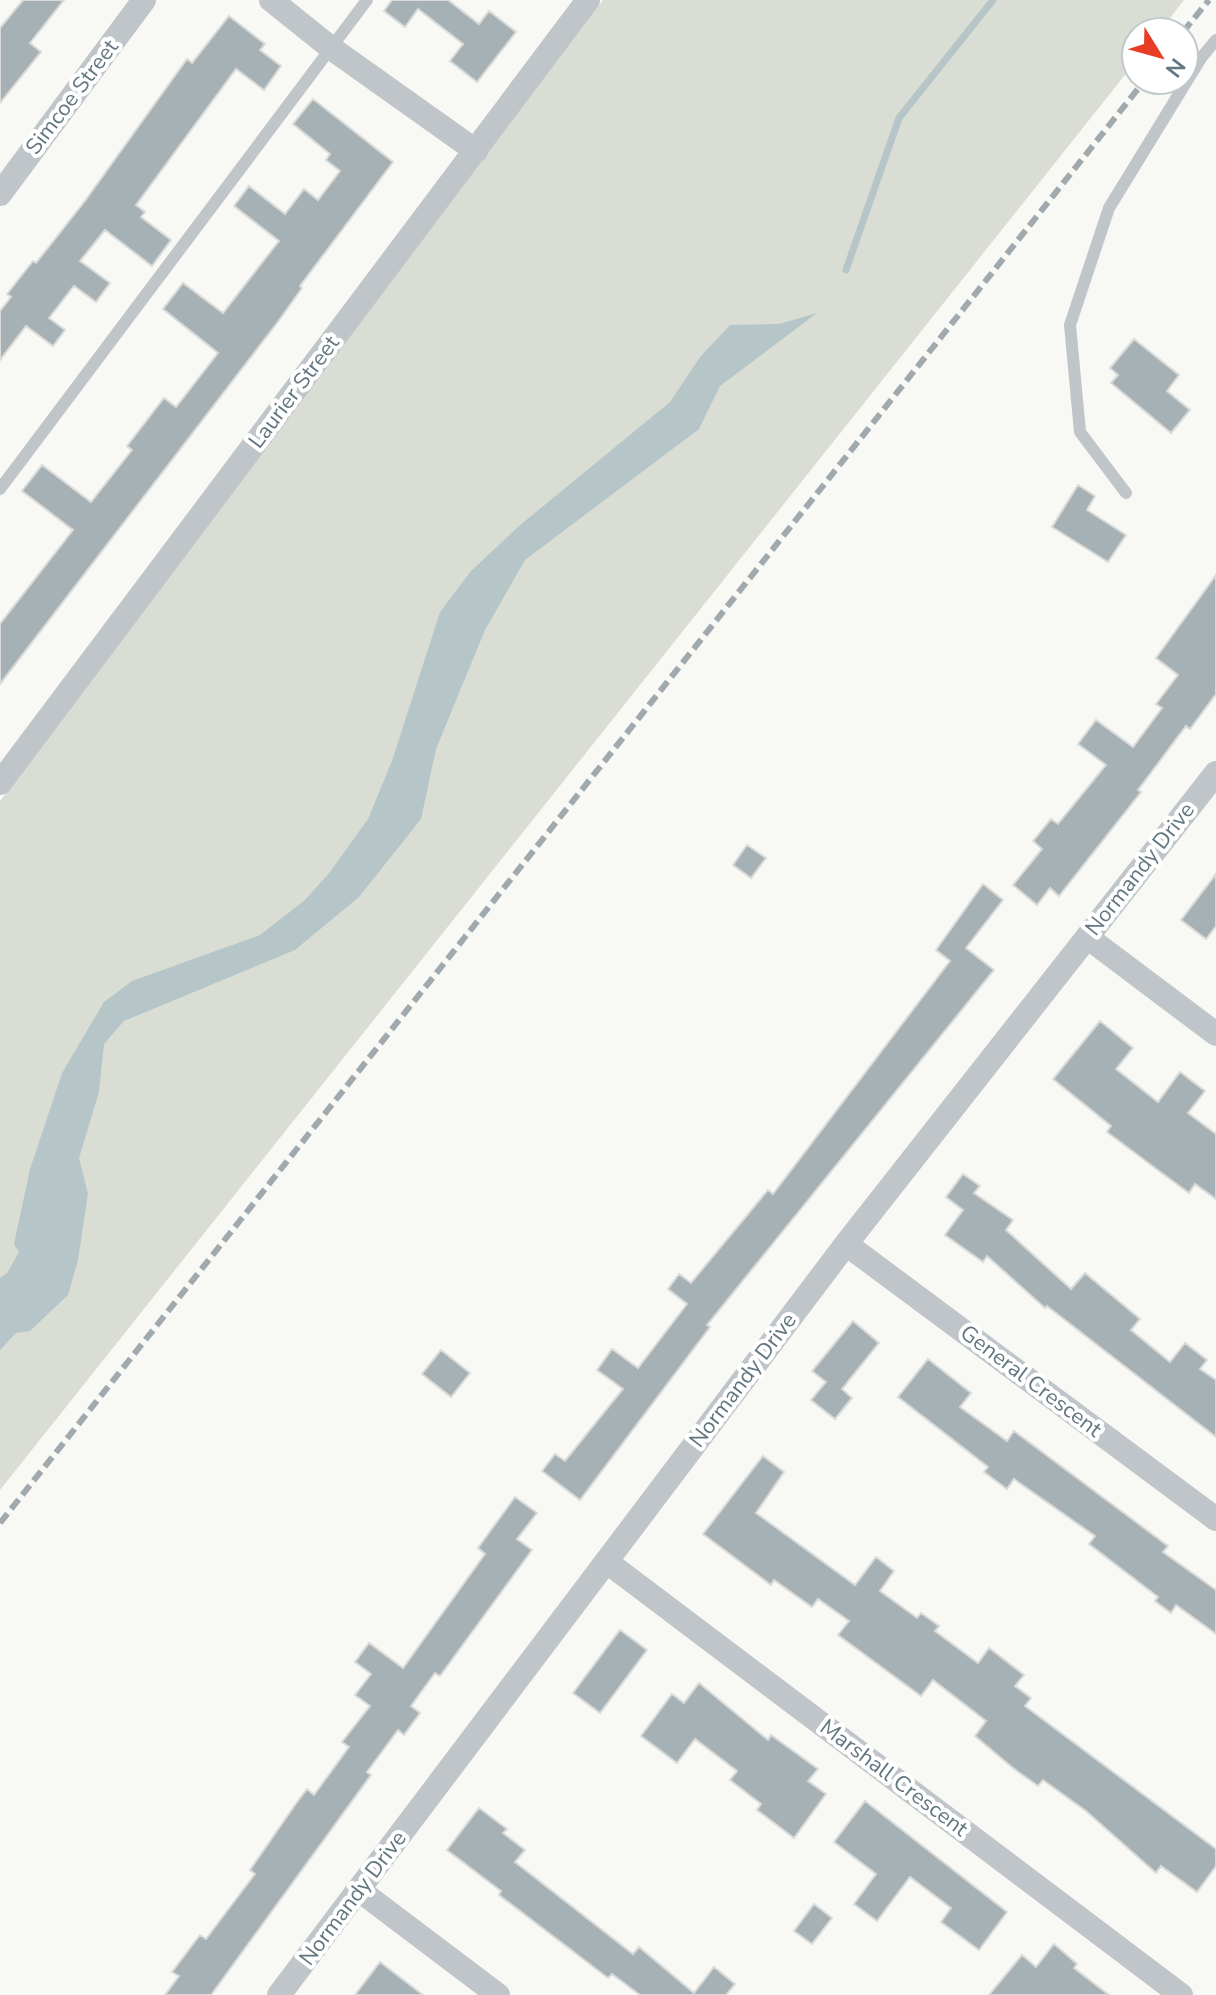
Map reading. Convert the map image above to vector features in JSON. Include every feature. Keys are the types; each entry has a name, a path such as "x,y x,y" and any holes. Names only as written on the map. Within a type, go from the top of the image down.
{"street":[{"name":"Simcoe Street","path":"0,194 144,0"},
{"path":"271,0 331,48 476,151"},
{"name":"Laurier Street","path":"0,783 588,0"},
{"name":"Normandy Drive","path":"279,1995 846,1244 1216,773"},
{"path":"1087,937 1216,1034"},
{"name":"General Crescent","path":"846,1244 1216,1519"},
{"name":"Marshall Crescent","path":"607,1562 1181,1995"},
{"path":"359,1890 498,1995"}],"lane":[{"path":"0,489 367,0"},
{"path":"1126,493 1080,432 1070,325 1109,208 1201,58 1216,40"}],"shaded area":[{"path":"603,0 1184,0 1172,16 1120,16 1120,81 0,1490 0,801"},
{"path":"817,313 720,386 699,429 525,560 485,630 436,749 421,819 359,897 295,950 124,1021 104,1044 99,1092 79,1158 88,1194 78,1260 68,1295 30,1331 16,1333 0,1350 0,1278 7,1273 19,1252 14,1244 30,1169 62,1073 104,1002 132,981 260,935 305,900 330,872 368,819 392,761 440,612 471,571 519,526 670,402 700,357 730,325 779,324"}],"building":[{"path":"23,0 64,0 30,43 41,52 0,103 0,28"},
{"path":"392,0 448,0 479,24 489,11 516,32 477,82 450,61 463,44 418,9 405,27 384,11"},
{"path":"229,16 265,44 260,50 281,66 264,90 236,69 136,205 145,212 141,217 171,240 152,266 105,230 80,261 110,283 96,302 74,286 49,318 65,330 53,346 26,326 0,360 0,311 11,297 7,294 85,201 187,59 192,63"},
{"path":"313,99 393,162 300,286 302,288 277,323 0,684 0,624 73,530 22,491 42,465 91,502 132,450 127,446 164,398 176,407 218,353 163,309 183,283 223,313 279,241 234,206 249,186 285,214 304,189 318,200 340,171 326,160 330,154 293,124"},
{"path":"1134,339 1179,375 1167,391 1190,410 1171,433 1111,383 1118,375 1110,368"},
{"path":"1078,485 1095,496 1087,510 1126,535 1108,562 1052,527"},
{"path":"1216,575 1216,694 1190,729 1186,726 1138,790 1141,792 1059,896 1050,888 1037,905 1013,885 1042,849 1033,841 1051,819 1058,824 1106,765 1078,744 1096,720 1133,747 1162,708 1156,704 1178,675 1156,658"},
{"path":"747,845 766,858 751,878 733,865"},
{"path":"1216,874 1216,926 1206,939 1181,920"},
{"path":"983,884 1003,900 966,948 994,970 707,1325 710,1327 580,1500 542,1471 555,1454 565,1461 623,1389 597,1370 612,1349 638,1368 687,1304 668,1289 679,1274 691,1283 768,1190 773,1194 950,961 936,950"},
{"path":"1100,1021 1133,1048 1116,1069 1158,1102 1180,1072 1205,1091 1188,1113 1216,1134 1216,1199 1195,1184 1189,1193 1155,1168 1107,1132 1111,1126 1053,1079"},
{"path":"963,1174 980,1186 974,1193 1013,1220 1006,1230 1071,1289 1085,1273 1140,1319 1131,1330 1170,1362 1185,1343 1207,1360 1200,1369 1216,1380 1216,1437 1047,1306 1045,1308 987,1256 983,1262 945,1235 963,1210 946,1197"},
{"path":"853,1321 879,1343 842,1389 852,1398 835,1419 811,1400 826,1382 812,1371"},
{"path":"441,1350 470,1373 451,1397 422,1374"},
{"path":"928,1359 971,1393 960,1407 1007,1441 1014,1431 1168,1546 1163,1552 1216,1590 1216,1634 1176,1605 1171,1613 1155,1601 1158,1597 1089,1544 1095,1536 1014,1479 1007,1489 984,1472 988,1467 898,1397"},
{"path":"763,1456 784,1472 756,1513 855,1585 876,1557 894,1571 880,1591 917,1618 921,1613 939,1626 935,1631 978,1663 989,1648 1024,1675 1015,1686 1031,1698 1025,1706 1216,1849 1216,1866 1197,1892 1161,1866 1156,1873 1086,1811 1043,1780 1038,1786 1013,1768 975,1736 986,1721 933,1680 921,1696 838,1635 849,1621 818,1599 812,1607 774,1580 771,1585 703,1534"},
{"path":"515,1497 537,1513 517,1539 532,1550 440,1676 435,1673 411,1706 420,1713 404,1735 398,1730 367,1772 371,1775 211,1995 165,1995 179,1976 172,1972 200,1935 206,1939 255,1874 250,1870 295,1805 307,1789 314,1795 349,1747 342,1742 370,1706 355,1695 371,1674 355,1662 369,1643 403,1668 485,1554 478,1548"},
{"path":"620,1630 647,1650 600,1713 573,1693"},
{"path":"699,1683 768,1740 771,1735 818,1769 808,1781 826,1794 794,1838 757,1810 761,1804 730,1780 737,1771 695,1739 677,1763 641,1736 672,1694 684,1703"},
{"path":"865,1801 1007,1912 979,1950 941,1922 951,1908 910,1877 877,1921 854,1904 876,1874 834,1842"},
{"path":"479,1808 507,1829 503,1833 525,1850 515,1862 633,1954 639,1947 694,1993 714,1967 735,1984 726,1995 640,1995 612,1974 608,1978 499,1895 501,1891 447,1850"},
{"path":"814,1904 832,1918 812,1944 794,1931"},
{"path":"1054,1944 1077,1964 1074,1968 1109,1995 989,1995 1022,1955 1036,1967"},
{"path":"380,1962 423,1995 355,1995"}],"waterway":[{"path":"846,270 899,118 993,0"}],"railway":[{"path":"1196,16 1209,0"},
{"path":"0,1523 1132,96"}]}
